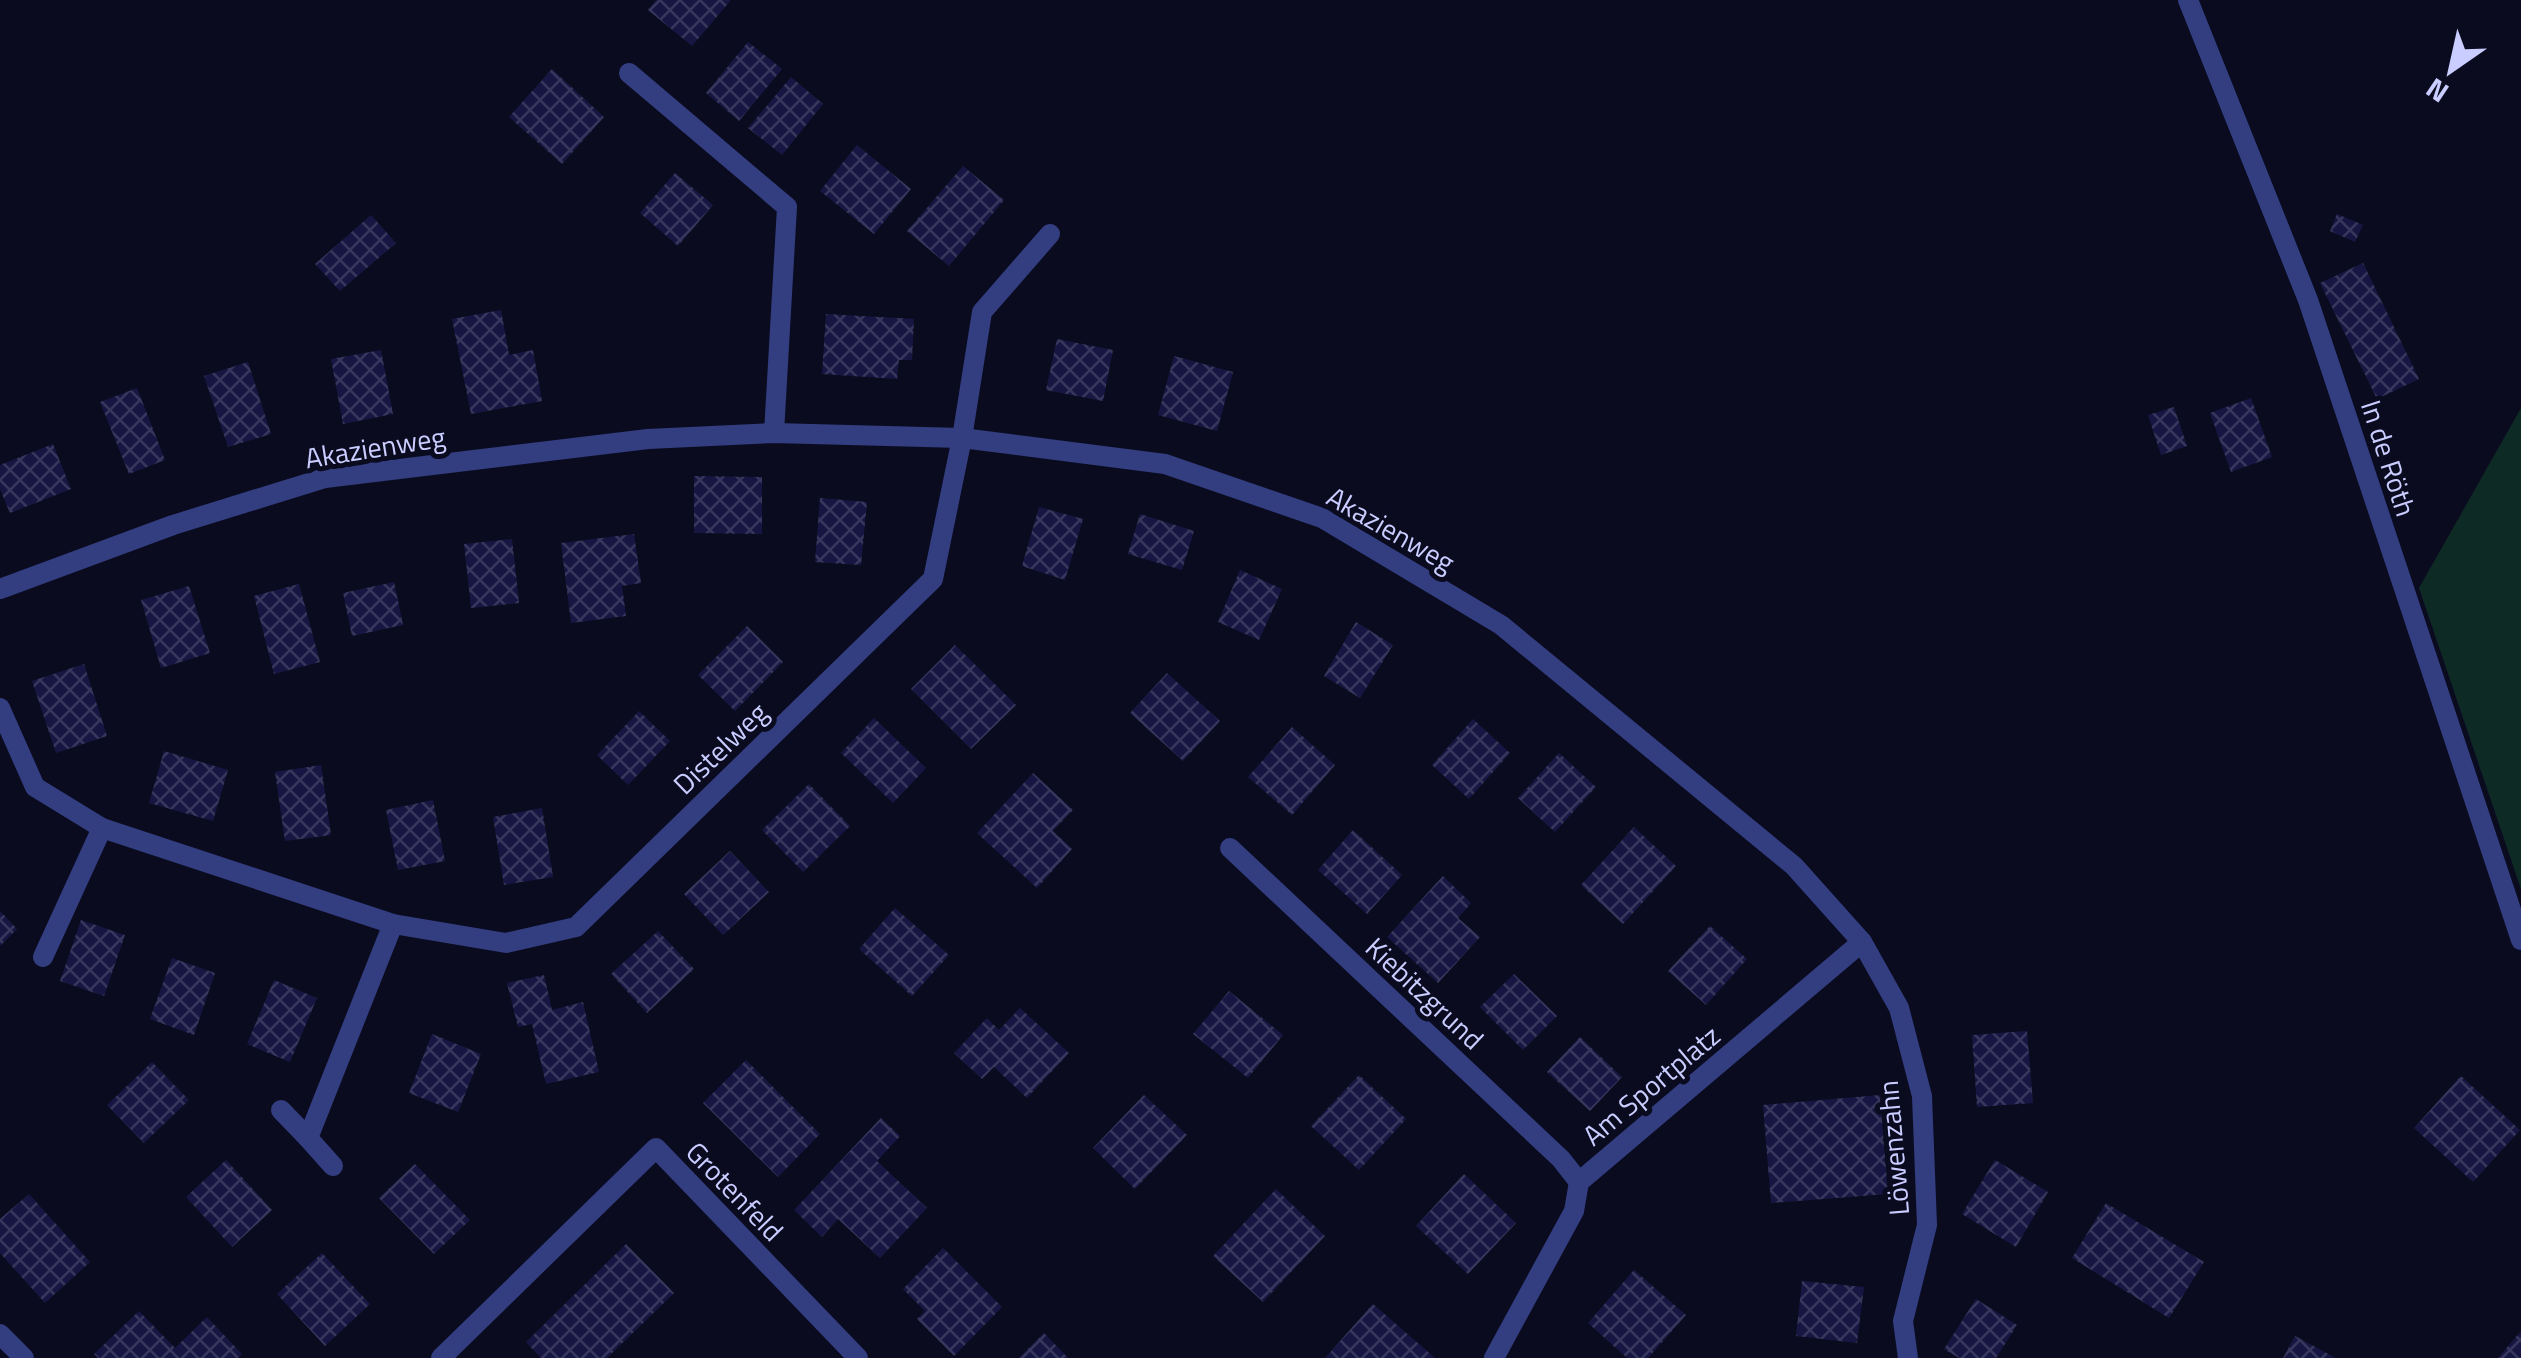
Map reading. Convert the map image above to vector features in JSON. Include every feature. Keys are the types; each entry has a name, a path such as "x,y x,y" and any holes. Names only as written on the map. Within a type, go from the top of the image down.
{"street":[{"name":"In de Röth","path":"2188,0 2308,300 2521,940"},
{"path":"628,73 787,206 774,433"},
{"name":"Distelweg","path":"0,708 35,787 102,828 394,924 506,942 576,927 933,580 982,312 1050,234"},
{"name":"Akazienweg","path":"0,588 173,524 325,478 648,439 774,433 962,438 1165,464 1322,518 1501,626 1794,866 1862,942"},
{"path":"42,957 102,828"},
{"name":"Kiebitzgrund","path":"1230,848 1562,1159 1579,1182"},
{"path":"308,1138 394,924"},
{"name":"Am Sportplatz","path":"1494,1358 1574,1211 1579,1182 1862,942"},
{"name":"Löwenzahn","path":"1862,942 1899,1008 1922,1096 1928,1225 1903,1321 1908,1358"},
{"path":"282,1110 333,1166"},
{"name":"Grotenfeld","path":"441,1358 656,1148 858,1358"},
{"path":"0,1334 24,1358"}],"green space":[{"path":"2521,408 2521,889 2419,588"}],"building":[{"path":"656,0 731,0 692,46 648,10"},
{"path":"748,42 782,69 739,121 706,93"},
{"path":"552,69 604,117 562,164 509,117"},
{"path":"791,77 823,104 782,155 748,128"},
{"path":"857,145 911,189 874,234 820,191"},
{"path":"963,166 1004,200 949,266 907,231"},
{"path":"675,173 713,205 678,246 640,213"},
{"path":"2337,214 2363,225 2355,242 2330,231"},
{"path":"371,215 396,243 340,291 315,264"},
{"path":"2363,263 2419,379 2377,399 2320,283"},
{"path":"501,310 509,355 533,350 542,401 471,414 452,319"},
{"path":"826,314 914,319 912,360 899,360 897,379 822,374"},
{"path":"1057,339 1113,350 1103,401 1046,390"},
{"path":"381,350 393,414 343,424 331,359"},
{"path":"1174,356 1233,372 1217,431 1158,415"},
{"path":"248,362 271,434 228,447 204,376"},
{"path":"137,388 165,460 129,474 100,402"},
{"path":"2251,398 2272,457 2231,472 2210,413"},
{"path":"2174,407 2187,446 2161,455 2148,415"},
{"path":"53,444 71,489 10,513 0,489 0,465"},
{"path":"694,476 762,477 762,534 694,533"},
{"path":"820,498 867,502 861,565 815,562"},
{"path":"1039,507 1083,519 1065,580 1022,566"},
{"path":"1140,514 1194,531 1182,570 1128,554"},
{"path":"634,534 641,583 622,586 626,616 571,623 561,543"},
{"path":"512,539 519,603 471,608 464,544"},
{"path":"1240,570 1282,589 1259,640 1218,622"},
{"path":"394,582 403,625 352,636 343,593"},
{"path":"299,584 320,662 274,674 254,596"},
{"path":"189,586 210,653 161,668 141,600"},
{"path":"1356,622 1393,645 1360,698 1324,676"},
{"path":"747,626 783,662 735,711 698,675"},
{"path":"955,645 1016,705 971,749 911,689"},
{"path":"84,664 107,736 56,753 32,681"},
{"path":"1167,673 1220,721 1183,761 1130,713"},
{"path":"639,711 670,741 628,785 597,755"},
{"path":"874,718 926,768 893,803 841,753"},
{"path":"1473,719 1510,753 1469,799 1432,765"},
{"path":"1292,727 1335,765 1292,815 1248,777"},
{"path":"164,751 228,770 213,821 149,803"},
{"path":"1559,753 1596,787 1555,832 1518,798"},
{"path":"321,765 331,835 285,841 275,772"},
{"path":"1033,773 1073,810 1053,831 1072,849 1037,888 977,833"},
{"path":"809,784 850,826 803,872 762,830"},
{"path":"433,800 445,861 398,870 386,810"},
{"path":"542,808 553,877 504,885 493,817"},
{"path":"1634,827 1676,866 1623,924 1581,885"},
{"path":"1353,830 1402,875 1367,914 1318,870"},
{"path":"730,851 769,892 723,935 684,894"},
{"path":"1443,876 1471,903 1458,918 1480,937 1438,983 1387,937"},
{"path":"895,908 949,955 912,996 859,949"},
{"path":"0,911 17,929 0,946"},
{"path":"81,920 125,935 104,996 60,981"},
{"path":"1710,926 1747,959 1706,1005 1668,971"},
{"path":"658,931 694,969 647,1013 611,974"},
{"path":"172,958 215,973 194,1035 150,1019"},
{"path":"1514,974 1557,1016 1523,1050 1480,1007"},
{"path":"544,975 552,1010 583,1002 599,1072 546,1084 532,1024 518,1027 507,983"},
{"path":"274,980 317,998 290,1062 247,1044"},
{"path":"1229,991 1283,1035 1248,1078 1193,1034"},
{"path":"1020,1008 1069,1053 1027,1098 994,1067 982,1079 954,1053 987,1018 999,1030"},
{"path":"2027,1031 2033,1103 1977,1107 1972,1035"},
{"path":"432,1034 481,1054 458,1112 409,1093"},
{"path":"1580,1037 1622,1077 1590,1111 1547,1072"},
{"path":"746,1060 820,1134 778,1177 703,1103"},
{"path":"152,1062 189,1100 144,1143 107,1105"},
{"path":"1359,1075 1406,1119 1359,1170 1311,1126"},
{"path":"2461,1076 2520,1130 2473,1182 2414,1128"},
{"path":"1144,1095 1187,1135 1135,1189 1093,1148"},
{"path":"1880,1095 1888,1194 1771,1203 1763,1105"},
{"path":"881,1118 900,1136 877,1161 927,1208 880,1258 838,1219 822,1237 794,1210"},
{"path":"226,1160 272,1210 232,1247 186,1197"},
{"path":"1995,1160 2048,1192 2016,1247 1962,1214"},
{"path":"415,1164 470,1220 434,1254 379,1198"},
{"path":"1464,1174 1516,1223 1468,1274 1416,1226"},
{"path":"1276,1189 1325,1236 1263,1302 1213,1256"},
{"path":"29,1194 90,1262 45,1303 0,1253 0,1219"},
{"path":"2106,1203 2204,1262 2169,1318 2072,1258"},
{"path":"626,1244 674,1293 607,1358 541,1358 526,1342"},
{"path":"943,1248 1002,1307 954,1356 917,1319 925,1311 903,1289"},
{"path":"322,1253 370,1304 325,1346 277,1294"},
{"path":"1634,1270 1686,1315 1648,1358 1627,1358 1588,1323"},
{"path":"1802,1281 1864,1287 1857,1343 1796,1336"},
{"path":"1976,1299 2017,1325 1996,1358 1959,1358 1944,1349"},
{"path":"1373,1304 1435,1358 1325,1358"},
{"path":"139,1311 175,1348 207,1317 242,1354 238,1358 98,1358 94,1354"},
{"path":"2521,1331 2521,1358 2498,1358"},
{"path":"1044,1333 1068,1358 1019,1358"},
{"path":"2295,1336 2336,1358 2283,1358"}]}
